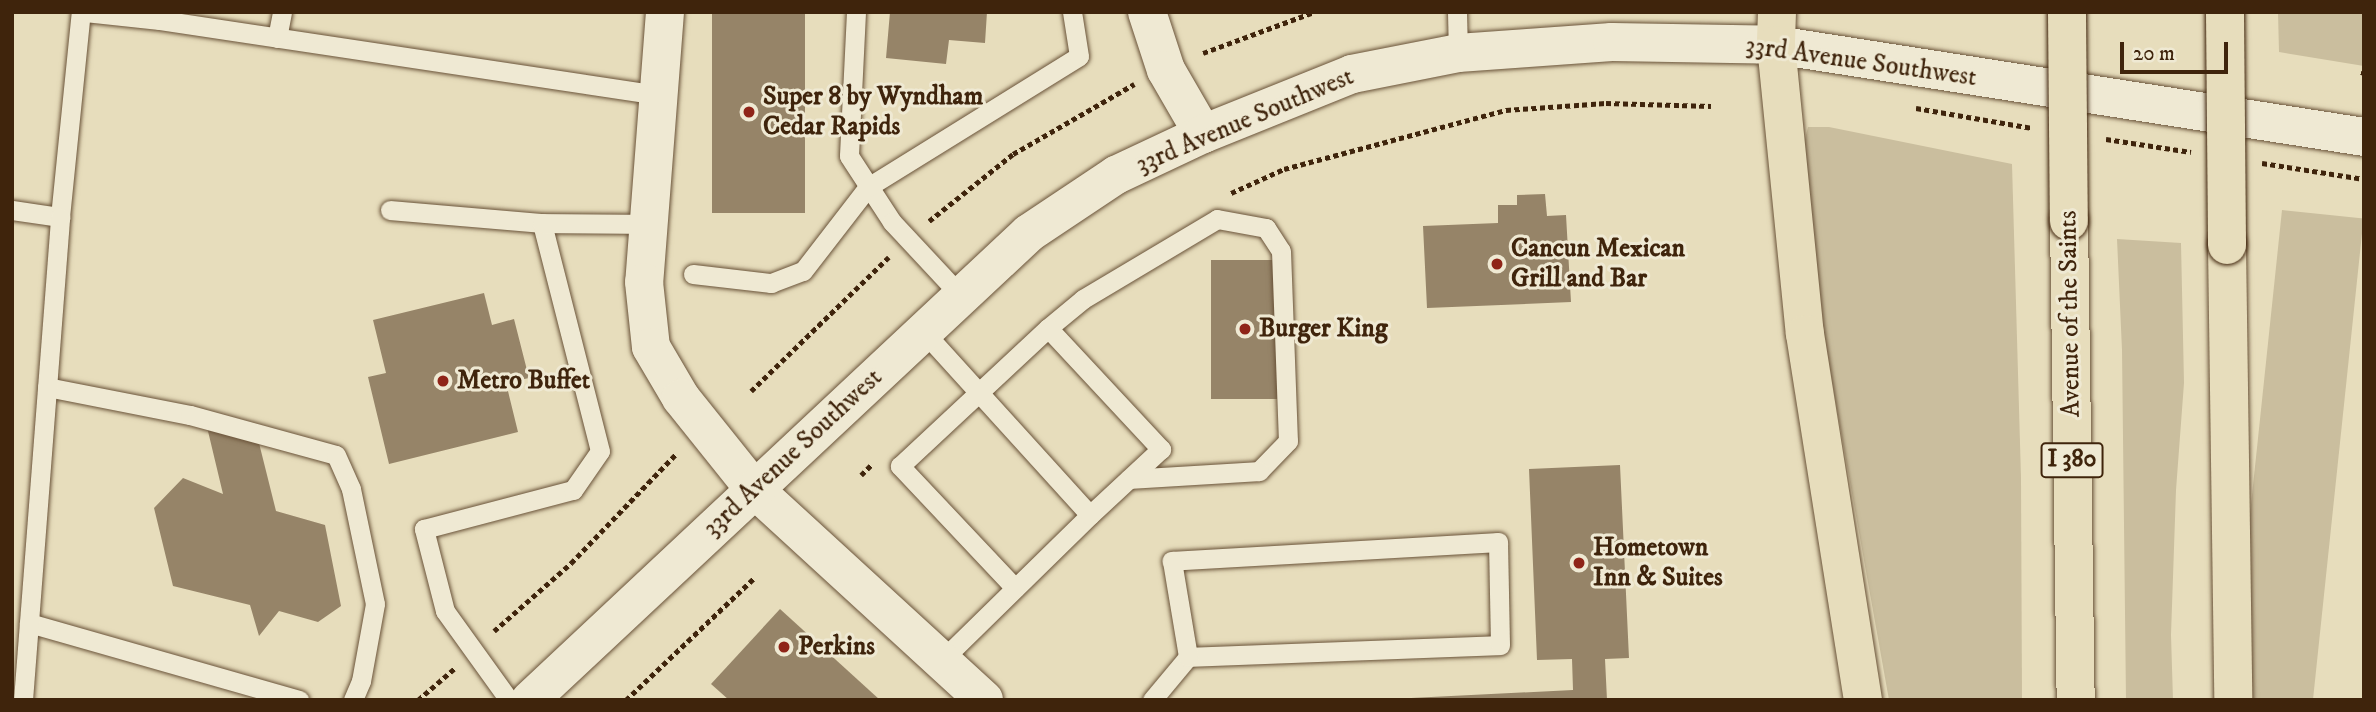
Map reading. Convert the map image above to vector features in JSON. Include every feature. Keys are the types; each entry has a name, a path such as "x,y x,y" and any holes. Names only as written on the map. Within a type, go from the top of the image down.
{"highway":[{"name":"Avenue of the Saints","path":"2067,12 2076,700"},
{"path":"2225,12 2233,700"},
{"path":"1777,29 1805,334 1863,700"}],"street":[{"path":"665,12 644,282 651,347 681,398 754,489 984,700"},
{"path":"1147,12 1166,70 1203,134"},
{"name":"33rd Avenue Southwest","path":"530,700 1029,233 1116,175 1203,134 1352,74 1458,53 1777,29 2364,137"}],"lane":[{"path":"23,700 60,217 83,12 161,16 277,38 659,95"},
{"path":"277,38 282,12"},
{"path":"856,12 849,156 892,222 961,296"},
{"path":"693,274 771,283 803,271 868,187 1079,56 1072,12"},
{"path":"1457,12 1458,53"},
{"path":"12,210 60,217"},
{"path":"390,210 542,223 649,224"},
{"path":"1015,588 900,466 1048,328 1083,299 1217,219 1266,228 1281,251 1288,441 1259,471 1129,480"},
{"path":"509,700 444,611 424,529 573,490 600,451 542,223"},
{"path":"941,661 1161,449 1048,328"},
{"path":"923,331 1090,515"},
{"path":"47,387 190,415 336,455 351,489 376,604 361,681 353,700"},
{"path":"1152,700 1188,657 1500,645 1498,542 1172,561 1188,657"},
{"path":"29,623 299,700"}],"path":[{"path":"1203,53 1314,12"},
{"path":"418,700 571,563 677,453"},
{"path":"626,700 754,578"}],"shaded area":[{"path":"2278,12 2364,12 2364,66 2279,52"},
{"path":"1808,127 1829,127 2012,164 2021,478 2022,700 1889,700 1823,331 1802,151"},
{"path":"2282,210 2364,219 2313,700 2231,697"},
{"path":"2117,239 2181,243 2184,383 2176,490 2171,635 2173,700 2126,700 2122,350"}],"building":[{"name":"Super 8 by Wyndham Cedar Rapids","path":"712,12 805,12 805,213 712,213"},
{"path":"890,12 987,12 985,43 949,40 946,64 886,58"},
{"name":"Cancun Mexican Grill and Bar","path":"1545,194 1547,216 1566,215 1571,302 1427,308 1423,226 1498,223 1498,205 1517,205 1517,195"},
{"name":"Burger King","path":"1211,260 1277,260 1277,399 1211,399"},
{"name":"Metro Buffet","path":"484,293 492,325 514,319 529,378 506,383 518,432 389,464 368,377 386,373 373,320"},
{"path":"207,427 259,443 276,511 325,525 341,606 318,622 279,611 259,636 250,605 173,586 154,508 183,478 223,494"},
{"name":"Hometown Inn & Suites","path":"1620,465 1629,658 1605,659 1607,700 1371,700 1573,690 1572,659 1537,660 1529,469"},
{"name":"Perkins","path":"780,609 880,700 729,700 711,684"}],"place":[{"name":"Super 8 by Wyndham Cedar Rapids","path":"749,112"},
{"name":"Cancun Mexican Grill and Bar","path":"1497,264"},
{"name":"Burger King","path":"1245,329"},
{"name":"Metro Buffet","path":"443,381"},
{"name":"Hometown Inn & Suites","path":"1579,563"},
{"name":"Perkins","path":"784,647"}]}
